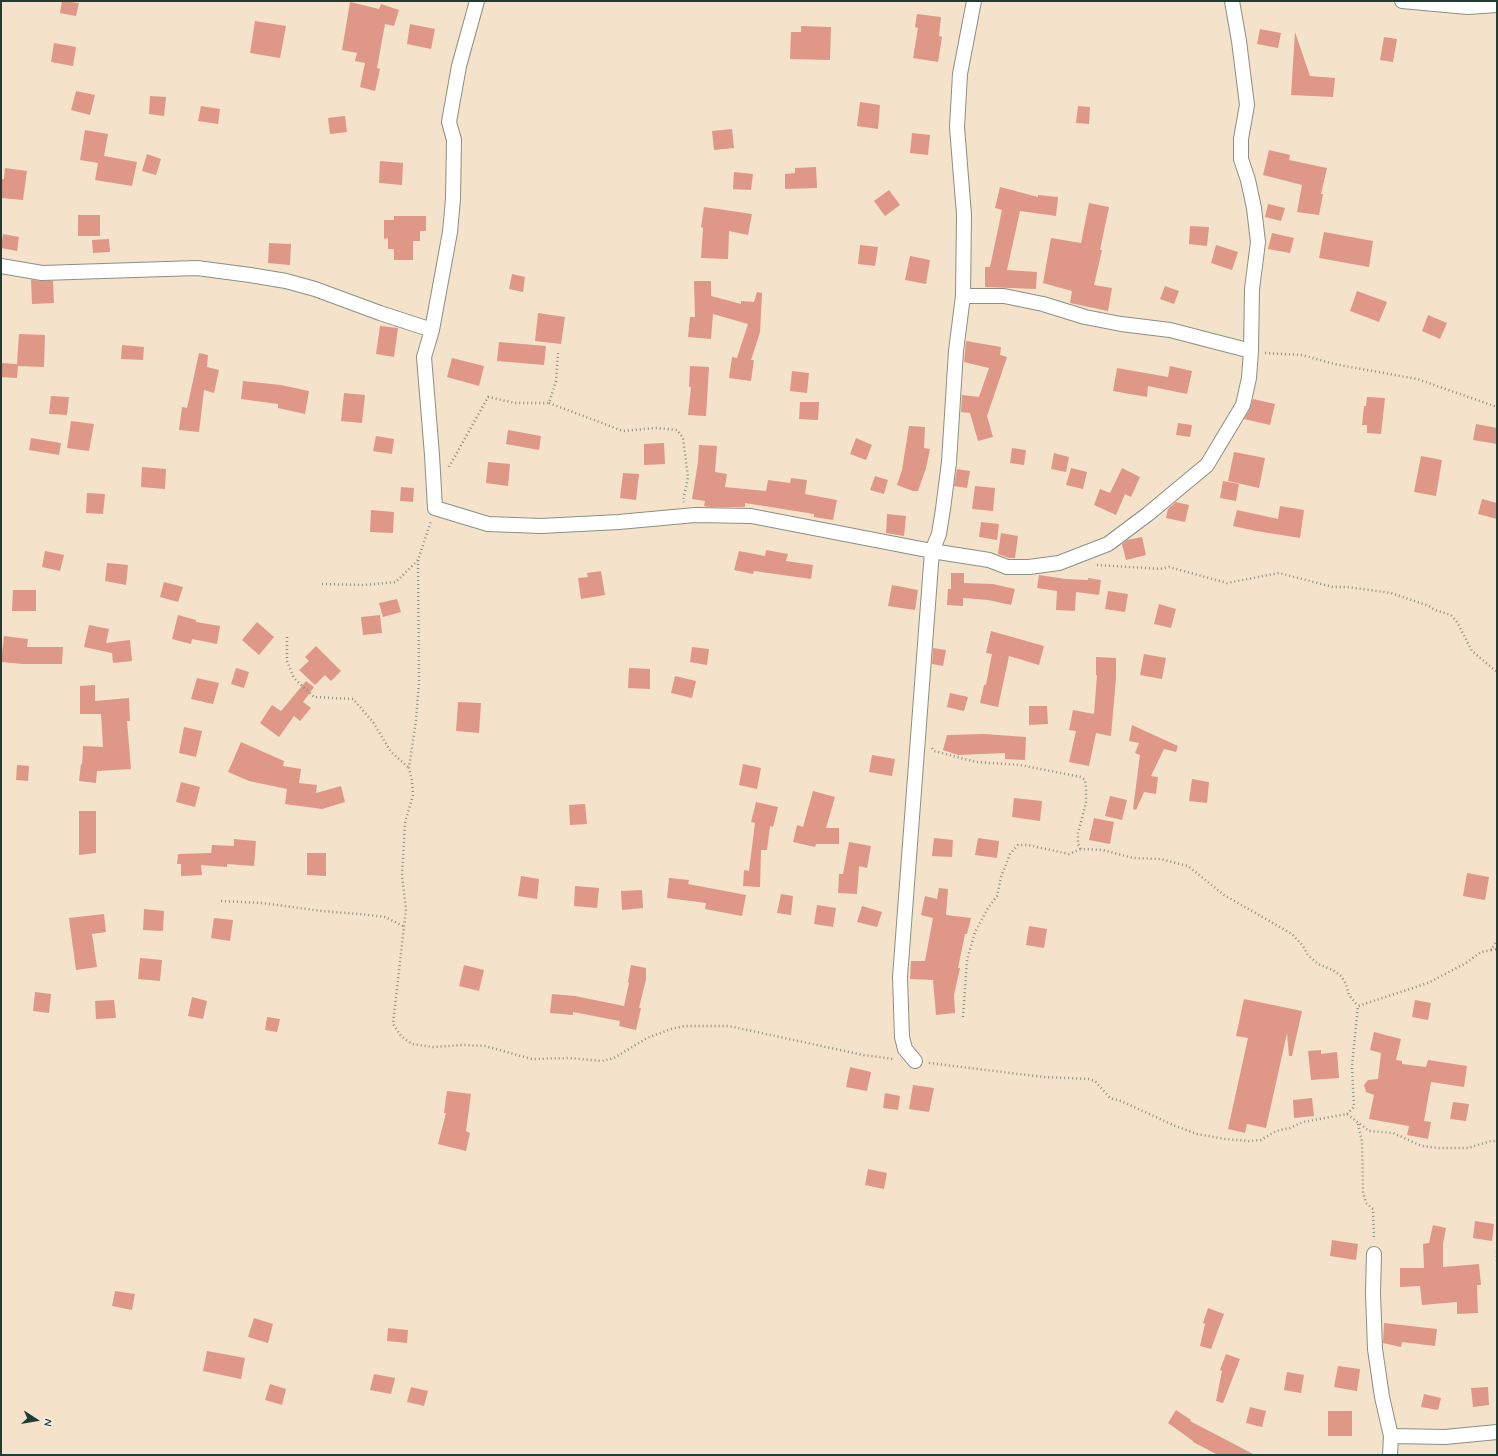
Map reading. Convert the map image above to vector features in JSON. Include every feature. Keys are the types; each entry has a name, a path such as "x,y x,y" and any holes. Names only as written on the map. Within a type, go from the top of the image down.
{"street":[{"path":"477,1 459,66 449,122 454,140 453,199 450,232 432,330 424,358 435,508 488,524 541,526 619,522 695,515 750,516 932,551 989,560 1007,566 1029,567 1058,563 1108,544 1173,494 1207,465 1243,405 1251,351 1252,289 1258,242 1251,194 1241,159 1241,139 1247,105 1239,41 1232,1"},
{"path":"915,1061 905,1049 902,1037 900,977 920,730 932,551 939,534 949,462 956,351 963,296 964,215 957,127 960,74 974,1"},
{"path":"1402,1 1468,7 1497,5"},
{"path":"1,266 42,273 197,268 235,273 286,281 315,289 432,330"},
{"path":"963,296 1004,296 1042,304 1085,317 1121,324 1170,330 1251,351"},
{"path":"1374,1254 1373,1293 1375,1349 1382,1397 1390,1436 1390,1455"},
{"path":"1390,1436 1445,1437 1497,1432"}],"path":[{"path":"1251,351 1302,355 1334,364 1417,379 1497,407"},
{"path":"549,403 556,381 558,353"},
{"path":"446,473 488,397 515,403 549,403 623,431 656,428 677,430 683,438 688,477 683,500 695,515"},
{"path":"435,508 418,560 419,682 416,720 409,768 413,795 405,823 402,876 406,908 405,927 399,960 393,1024 401,1036 412,1044 433,1047 463,1045 485,1046 532,1059 569,1058 602,1061 614,1058 647,1038 671,1028 684,1026 729,1026 863,1055 1044,1077 1089,1079 1095,1081 1110,1098 1122,1100 1173,1125 1197,1134 1225,1139 1250,1141 1261,1140 1276,1131 1290,1128 1303,1122 1347,1114 1354,1107 1352,1066 1358,1006 1349,995 1346,984 1341,976 1333,970 1318,964 1308,955 1303,946 1292,934 1224,895 1188,866 1161,859 1133,858 1103,850 1081,849 1069,854 1028,845 1018,846 1010,854 1001,877 997,896 988,908 975,932 967,960 963,1017"},
{"path":"322,584 364,585 396,582 418,560"},
{"path":"1090,565 1160,569 1169,567 1227,583 1278,573 1300,577 1333,587 1347,587 1391,593 1451,615 1457,622 1472,651 1497,672"},
{"path":"287,637 287,661 294,678 314,698 353,699 373,722 391,752 409,768"},
{"path":"920,730 934,751 976,762 1020,766 1081,777 1085,780 1086,787 1086,803 1078,833 1078,844 1081,849"},
{"path":"221,901 262,903 385,917 405,927"},
{"path":"1491,950 1497,940"},
{"path":"1358,1006 1428,983 1466,963 1481,952 1497,949"},
{"path":"1347,1114 1368,1131 1393,1133 1422,1146 1439,1148 1468,1148 1491,1141 1497,1141"},
{"path":"1358,1124 1362,1142 1363,1192 1366,1204 1373,1209 1374,1254"},
{"path":"1497,1252 1497,1263"}],"building":[{"path":"62,1 79,3 76,16 60,13"},
{"path":"350,2 379,9 381,4 399,10 394,26 385,24 377,68 380,69 375,91 360,87 365,63 355,61 357,53 342,50"},
{"path":"917,14 941,17 939,36 942,37 938,62 913,58 918,28 915,27"},
{"path":"255,21 286,26 280,58 250,53"},
{"path":"410,24 435,29 431,49 407,44"},
{"path":"801,26 831,27 830,60 790,59 791,32 801,32"},
{"path":"1260,29 1281,33 1278,48 1257,44"},
{"path":"1295,32 1310,76 1335,78 1333,97 1291,95"},
{"path":"1384,37 1397,39 1393,62 1380,60"},
{"path":"54,43 76,47 73,66 51,62"},
{"path":"76,91 95,95 90,115 71,110"},
{"path":"150,96 166,97 164,116 149,114"},
{"path":"860,102 880,105 878,129 857,126"},
{"path":"201,106 220,109 218,124 198,121"},
{"path":"1078,106 1090,107 1089,124 1076,123"},
{"path":"345,116 347,132 330,134 328,118"},
{"path":"732,129 734,148 714,150 712,131"},
{"path":"85,130 108,134 104,156 137,162 132,186 95,180 98,163 80,160"},
{"path":"912,133 930,135 928,155 910,153"},
{"path":"1269,150 1290,155 1289,160 1327,168 1321,194 1323,194 1319,215 1297,212 1302,185 1263,175"},
{"path":"147,154 161,159 156,175 142,171"},
{"path":"380,161 403,163 402,185 379,183"},
{"path":"816,167 817,188 785,189 785,174 795,173 795,168"},
{"path":"5,168 27,171 23,200 1,198 1,179 4,179"},
{"path":"734,172 753,174 751,190 733,189"},
{"path":"1000,187 1038,197 1038,195 1058,197 1056,216 1020,211 1007,270 1037,272 1036,289 985,287 985,267 990,267 1002,210 995,208"},
{"path":"889,190 900,205 885,216 874,201"},
{"path":"1089,203 1109,207 1100,250 1102,250 1094,285 1112,288 1108,311 1070,303 1072,291 1043,283 1051,238 1081,243"},
{"path":"1268,204 1285,208 1281,221 1265,217"},
{"path":"704,207 752,214 748,235 729,231 728,259 701,258 703,228 701,227"},
{"path":"78,215 100,215 100,236 78,236"},
{"path":"394,216 426,216 426,231 420,231 420,241 413,241 413,260 394,260 394,249 388,249 388,238 384,239 384,220 394,220"},
{"path":"1190,226 1209,227 1207,246 1189,244"},
{"path":"1324,232 1373,241 1369,267 1319,258"},
{"path":"1272,233 1294,238 1290,253 1268,249"},
{"path":"3,234 19,237 17,251 1,248"},
{"path":"109,239 110,252 93,253 92,240"},
{"path":"269,243 291,244 290,265 268,263"},
{"path":"860,245 878,247 875,266 858,264"},
{"path":"1216,245 1238,252 1232,270 1211,263"},
{"path":"910,256 930,260 926,284 905,280"},
{"path":"512,274 525,277 523,292 509,289"},
{"path":"31,280 53,281 54,303 32,304"},
{"path":"694,281 711,281 711,296 741,304 741,301 754,302 757,292 762,293 760,332 751,360 754,360 751,381 729,378 732,357 737,358 748,324 713,314 711,339 688,337 690,317 695,317"},
{"path":"1165,286 1179,291 1174,304 1160,299"},
{"path":"1357,291 1387,302 1379,322 1350,311"},
{"path":"538,313 565,317 561,344 535,341"},
{"path":"1428,315 1447,323 1440,339 1422,331"},
{"path":"380,326 398,328 394,357 376,354"},
{"path":"19,334 45,335 44,367 18,366 17,378 1,377 1,363 17,364"},
{"path":"966,341 1001,347 1000,355 1007,357 987,416 993,437 978,441 970,413 961,412 962,395 979,397 989,368 964,362"},
{"path":"499,342 546,346 544,365 497,361"},
{"path":"122,345 144,347 143,360 121,359"},
{"path":"199,353 208,355 207,367 219,370 214,393 204,390 199,432 179,430 182,407 187,408"},
{"path":"452,358 484,366 479,386 447,377"},
{"path":"690,366 709,367 706,416 688,415 691,387 689,387"},
{"path":"1170,366 1192,371 1187,394 1148,386 1147,397 1113,391 1117,368 1168,377"},
{"path":"792,371 809,373 807,393 790,391"},
{"path":"243,381 281,385 309,391 305,414 278,408 278,404 241,399"},
{"path":"344,393 365,395 362,423 341,421"},
{"path":"51,396 69,397 67,415 49,414"},
{"path":"1367,397 1385,398 1381,434 1367,433 1367,425 1362,425 1364,406 1366,406"},
{"path":"1253,399 1275,404 1270,425 1244,419 1250,409"},
{"path":"800,402 819,402 818,420 799,419"},
{"path":"71,421 94,424 89,451 67,448"},
{"path":"1178,423 1192,425 1190,437 1176,435"},
{"path":"1476,424 1497,428 1497,444 1473,440"},
{"path":"909,426 925,427 924,448 930,449 926,468 918,491 913,491 897,485 902,470"},
{"path":"508,430 541,436 539,450 506,444"},
{"path":"376,436 394,439 392,454 373,451"},
{"path":"31,438 61,443 59,455 29,450"},
{"path":"856,438 872,445 866,460 850,454"},
{"path":"664,443 665,464 644,465 644,444"},
{"path":"699,445 717,446 715,472 727,474 725,487 766,491 768,480 790,483 791,478 807,480 805,494 837,500 833,520 814,517 814,514 745,503 745,507 704,506 705,501 692,499"},
{"path":"1012,448 1026,450 1024,465 1010,463"},
{"path":"1234,452 1265,458 1259,488 1228,481"},
{"path":"1054,453 1069,457 1066,472 1051,469"},
{"path":"1421,456 1442,460 1436,496 1414,492"},
{"path":"488,462 510,464 508,486 486,483"},
{"path":"142,467 166,469 165,489 141,487"},
{"path":"1071,468 1087,472 1083,489 1066,485"},
{"path":"1122,468 1140,477 1131,497 1125,494 1116,515 1094,505 1100,489 1110,493"},
{"path":"957,469 970,471 967,488 954,486"},
{"path":"623,473 639,474 636,500 620,498"},
{"path":"875,476 888,480 884,494 870,490"},
{"path":"1223,481 1239,484 1236,501 1220,498"},
{"path":"975,486 995,488 993,511 972,509"},
{"path":"401,487 414,488 413,502 400,501"},
{"path":"87,493 105,494 103,514 86,513"},
{"path":"1482,499 1497,503 1497,519 1478,514"},
{"path":"1176,502 1189,505 1185,522 1166,518 1168,509"},
{"path":"1280,506 1304,510 1300,538 1233,526 1237,510 1278,519"},
{"path":"371,510 394,512 393,533 370,532"},
{"path":"887,514 906,516 904,536 886,533"},
{"path":"981,522 999,524 997,540 979,537"},
{"path":"1001,533 1018,536 1015,558 1009,558 998,554"},
{"path":"1142,537 1146,555 1126,560 1122,544 1127,540"},
{"path":"766,550 788,554 786,561 813,565 811,579 754,571 753,574 734,570 739,551 765,556"},
{"path":"45,551 64,555 60,571 42,567"},
{"path":"107,563 128,565 126,585 105,581"},
{"path":"601,571 605,595 581,599 578,578 588,577 587,573"},
{"path":"951,573 964,573 964,583 993,584 1015,589 1011,605 988,600 963,598 963,606 947,605 948,589 951,589"},
{"path":"1039,575 1066,579 1088,580 1088,578 1101,580 1099,595 1076,592 1075,611 1056,610 1057,591 1037,588"},
{"path":"164,582 183,587 178,602 160,597"},
{"path":"892,585 918,590 915,610 888,606"},
{"path":"13,590 36,590 36,611 12,611"},
{"path":"1108,591 1128,594 1125,612 1105,609"},
{"path":"397,599 401,612 383,617 379,603"},
{"path":"1159,604 1176,609 1171,628 1154,624"},
{"path":"178,615 196,620 196,622 220,626 217,644 192,639 191,644 172,639"},
{"path":"380,615 382,633 363,635 361,617"},
{"path":"257,622 274,637 259,655 242,640"},
{"path":"89,625 109,629 106,643 130,640 132,661 113,663 112,653 84,647"},
{"path":"991,631 1044,646 1039,665 1009,656 998,707 980,703 984,685 986,685 992,654 986,653"},
{"path":"4,636 28,639 27,647 63,647 62,664 23,664 1,662"},
{"path":"316,646 341,671 331,681 325,675 315,685 299,670 309,661 305,657"},
{"path":"692,647 709,649 707,665 690,662"},
{"path":"933,648 946,650 943,666 932,664"},
{"path":"1144,654 1166,658 1162,679 1140,675"},
{"path":"1096,657 1116,658 1116,678 1111,736 1096,733 1089,766 1069,762 1076,731 1069,730 1073,710 1094,714 1097,675"},
{"path":"236,668 249,672 244,688 231,684"},
{"path":"629,668 650,669 650,689 628,688"},
{"path":"675,676 696,681 692,698 671,693"},
{"path":"197,678 219,683 213,704 191,699"},
{"path":"306,681 314,687 303,702 311,708 300,721 294,716 279,737 260,723 272,705 281,711"},
{"path":"95,685 95,701 129,698 130,721 127,721 131,769 97,771 96,783 79,781 83,746 103,747 101,714 80,714 80,686"},
{"path":"950,693 968,697 964,711 947,707"},
{"path":"458,702 481,703 479,733 456,731"},
{"path":"1029,706 1047,706 1048,724 1029,725"},
{"path":"1132,725 1178,746 1176,752 1164,749 1151,776 1158,777 1156,794 1144,792 1136,810 1133,809 1140,755 1135,753 1139,743 1129,741"},
{"path":"184,727 202,731 196,757 179,753"},
{"path":"984,734 1026,737 1025,760 1005,759 1005,753 958,755 943,750 947,735"},
{"path":"241,742 284,761 283,766 301,769 299,783 317,785 316,793 341,786 345,802 322,809 285,804 287,789 249,781 228,772"},
{"path":"872,755 895,759 892,776 869,772"},
{"path":"743,764 761,768 757,789 739,785"},
{"path":"17,765 29,766 28,781 16,780"},
{"path":"1192,779 1209,782 1207,803 1189,801"},
{"path":"181,782 200,787 195,807 176,802"},
{"path":"813,791 835,797 826,828 839,828 839,844 816,844 815,847 793,842 797,825 803,827"},
{"path":"1110,796 1127,800 1122,820 1105,816"},
{"path":"1014,798 1042,801 1040,821 1012,817"},
{"path":"756,802 778,807 773,827 770,826 767,850 761,850 760,887 743,886 744,870 749,871 755,823 751,822"},
{"path":"585,804 587,824 570,825 569,805"},
{"path":"79,811 96,811 96,853 79,855"},
{"path":"1094,818 1114,822 1110,844 1089,840"},
{"path":"934,838 953,840 952,857 932,856"},
{"path":"978,838 999,841 997,858 975,855"},
{"path":"234,839 256,841 254,866 227,864 227,867 201,865 202,875 181,876 181,864 177,864 178,854 211,853 212,845 234,846"},
{"path":"849,842 871,846 867,868 859,866 857,894 838,893 839,874 843,874"},
{"path":"307,853 326,853 326,876 307,875"},
{"path":"1467,873 1489,877 1485,900 1463,896"},
{"path":"521,876 539,879 537,899 518,896"},
{"path":"669,878 689,880 688,884 746,895 742,916 705,909 706,903 667,898"},
{"path":"575,886 599,888 597,908 574,906"},
{"path":"939,888 948,889 946,915 971,918 967,934 965,934 958,968 960,968 954,995 955,1013 936,1015 933,980 910,979 911,961 925,961 933,918 921,915 925,896 937,899"},
{"path":"642,890 643,908 622,910 621,891"},
{"path":"781,894 793,896 791,915 777,913"},
{"path":"817,905 836,908 833,927 814,924"},
{"path":"862,906 882,912 877,927 857,922"},
{"path":"144,909 164,911 163,931 143,930"},
{"path":"104,914 106,932 92,934 97,967 76,970 69,918"},
{"path":"214,918 233,920 230,941 211,938"},
{"path":"1029,926 1047,929 1044,948 1026,945"},
{"path":"140,958 162,960 160,981 138,979"},
{"path":"464,965 484,970 479,991 459,986"},
{"path":"631,965 646,968 646,979 639,1008 641,1008 636,1030 619,1026 620,1021 573,1012 573,1015 550,1013 552,994 575,996 624,1006"},
{"path":"35,992 51,994 49,1013 33,1011"},
{"path":"192,997 207,1001 203,1019 188,1016"},
{"path":"1244,999 1302,1011 1292,1056 1289,1056 1287,1033 1266,1128 1247,1124 1245,1133 1228,1129 1248,1038 1236,1036"},
{"path":"114,1000 116,1018 96,1019 95,1001"},
{"path":"1415,1000 1431,1003 1428,1020 1412,1017"},
{"path":"267,1017 280,1019 277,1032 265,1030"},
{"path":"1374,1032 1401,1039 1396,1060 1402,1061 1402,1064 1426,1067 1428,1060 1467,1066 1464,1087 1431,1082 1424,1121 1431,1122 1428,1139 1407,1135 1409,1126 1369,1119 1374,1095 1366,1092 1364,1085 1368,1080 1378,1079 1381,1053 1370,1050"},
{"path":"1321,1050 1321,1054 1337,1052 1339,1078 1311,1080 1308,1051"},
{"path":"850,1067 871,1072 867,1091 846,1087"},
{"path":"913,1085 934,1088 929,1112 909,1109"},
{"path":"447,1091 471,1094 466,1131 470,1133 466,1151 438,1144 446,1113 444,1113"},
{"path":"885,1093 900,1096 898,1110 883,1108"},
{"path":"1312,1098 1314,1116 1294,1118 1293,1100"},
{"path":"1453,1102 1469,1104 1466,1121 1450,1119"},
{"path":"868,1169 887,1173 884,1189 865,1185"},
{"path":"1475,1221 1494,1224 1492,1241 1473,1238"},
{"path":"1433,1225 1446,1228 1443,1244 1443,1267 1479,1264 1481,1285 1477,1285 1478,1313 1457,1314 1457,1302 1422,1305 1420,1286 1400,1287 1400,1268 1424,1268 1423,1244 1429,1243"},
{"path":"1332,1240 1358,1244 1356,1260 1330,1256"},
{"path":"115,1291 135,1294 132,1310 112,1306"},
{"path":"1208,1308 1224,1314 1211,1349 1200,1346 1205,1324 1203,1323"},
{"path":"254,1318 273,1324 268,1343 248,1337"},
{"path":"1384,1323 1437,1329 1435,1346 1402,1342 1401,1347 1383,1343"},
{"path":"388,1328 408,1330 407,1343 387,1341"},
{"path":"207,1351 245,1358 241,1379 203,1371"},
{"path":"1226,1354 1240,1359 1223,1403 1216,1401 1222,1371 1220,1370"},
{"path":"1338,1366 1360,1369 1357,1391 1334,1387"},
{"path":"1287,1372 1304,1375 1301,1393 1284,1390"},
{"path":"374,1374 395,1378 391,1394 370,1390"},
{"path":"270,1384 286,1389 282,1405 265,1400"},
{"path":"411,1387 428,1391 424,1406 407,1402"},
{"path":"1488,1387 1489,1405 1473,1407 1471,1388"},
{"path":"1424,1394 1441,1398 1438,1410 1421,1407"},
{"path":"1250,1407 1266,1411 1262,1427 1246,1423"},
{"path":"1176,1410 1191,1420 1190,1421 1255,1455 1218,1455 1193,1442 1168,1423"},
{"path":"1328,1411 1352,1411 1352,1436 1328,1436"}]}
